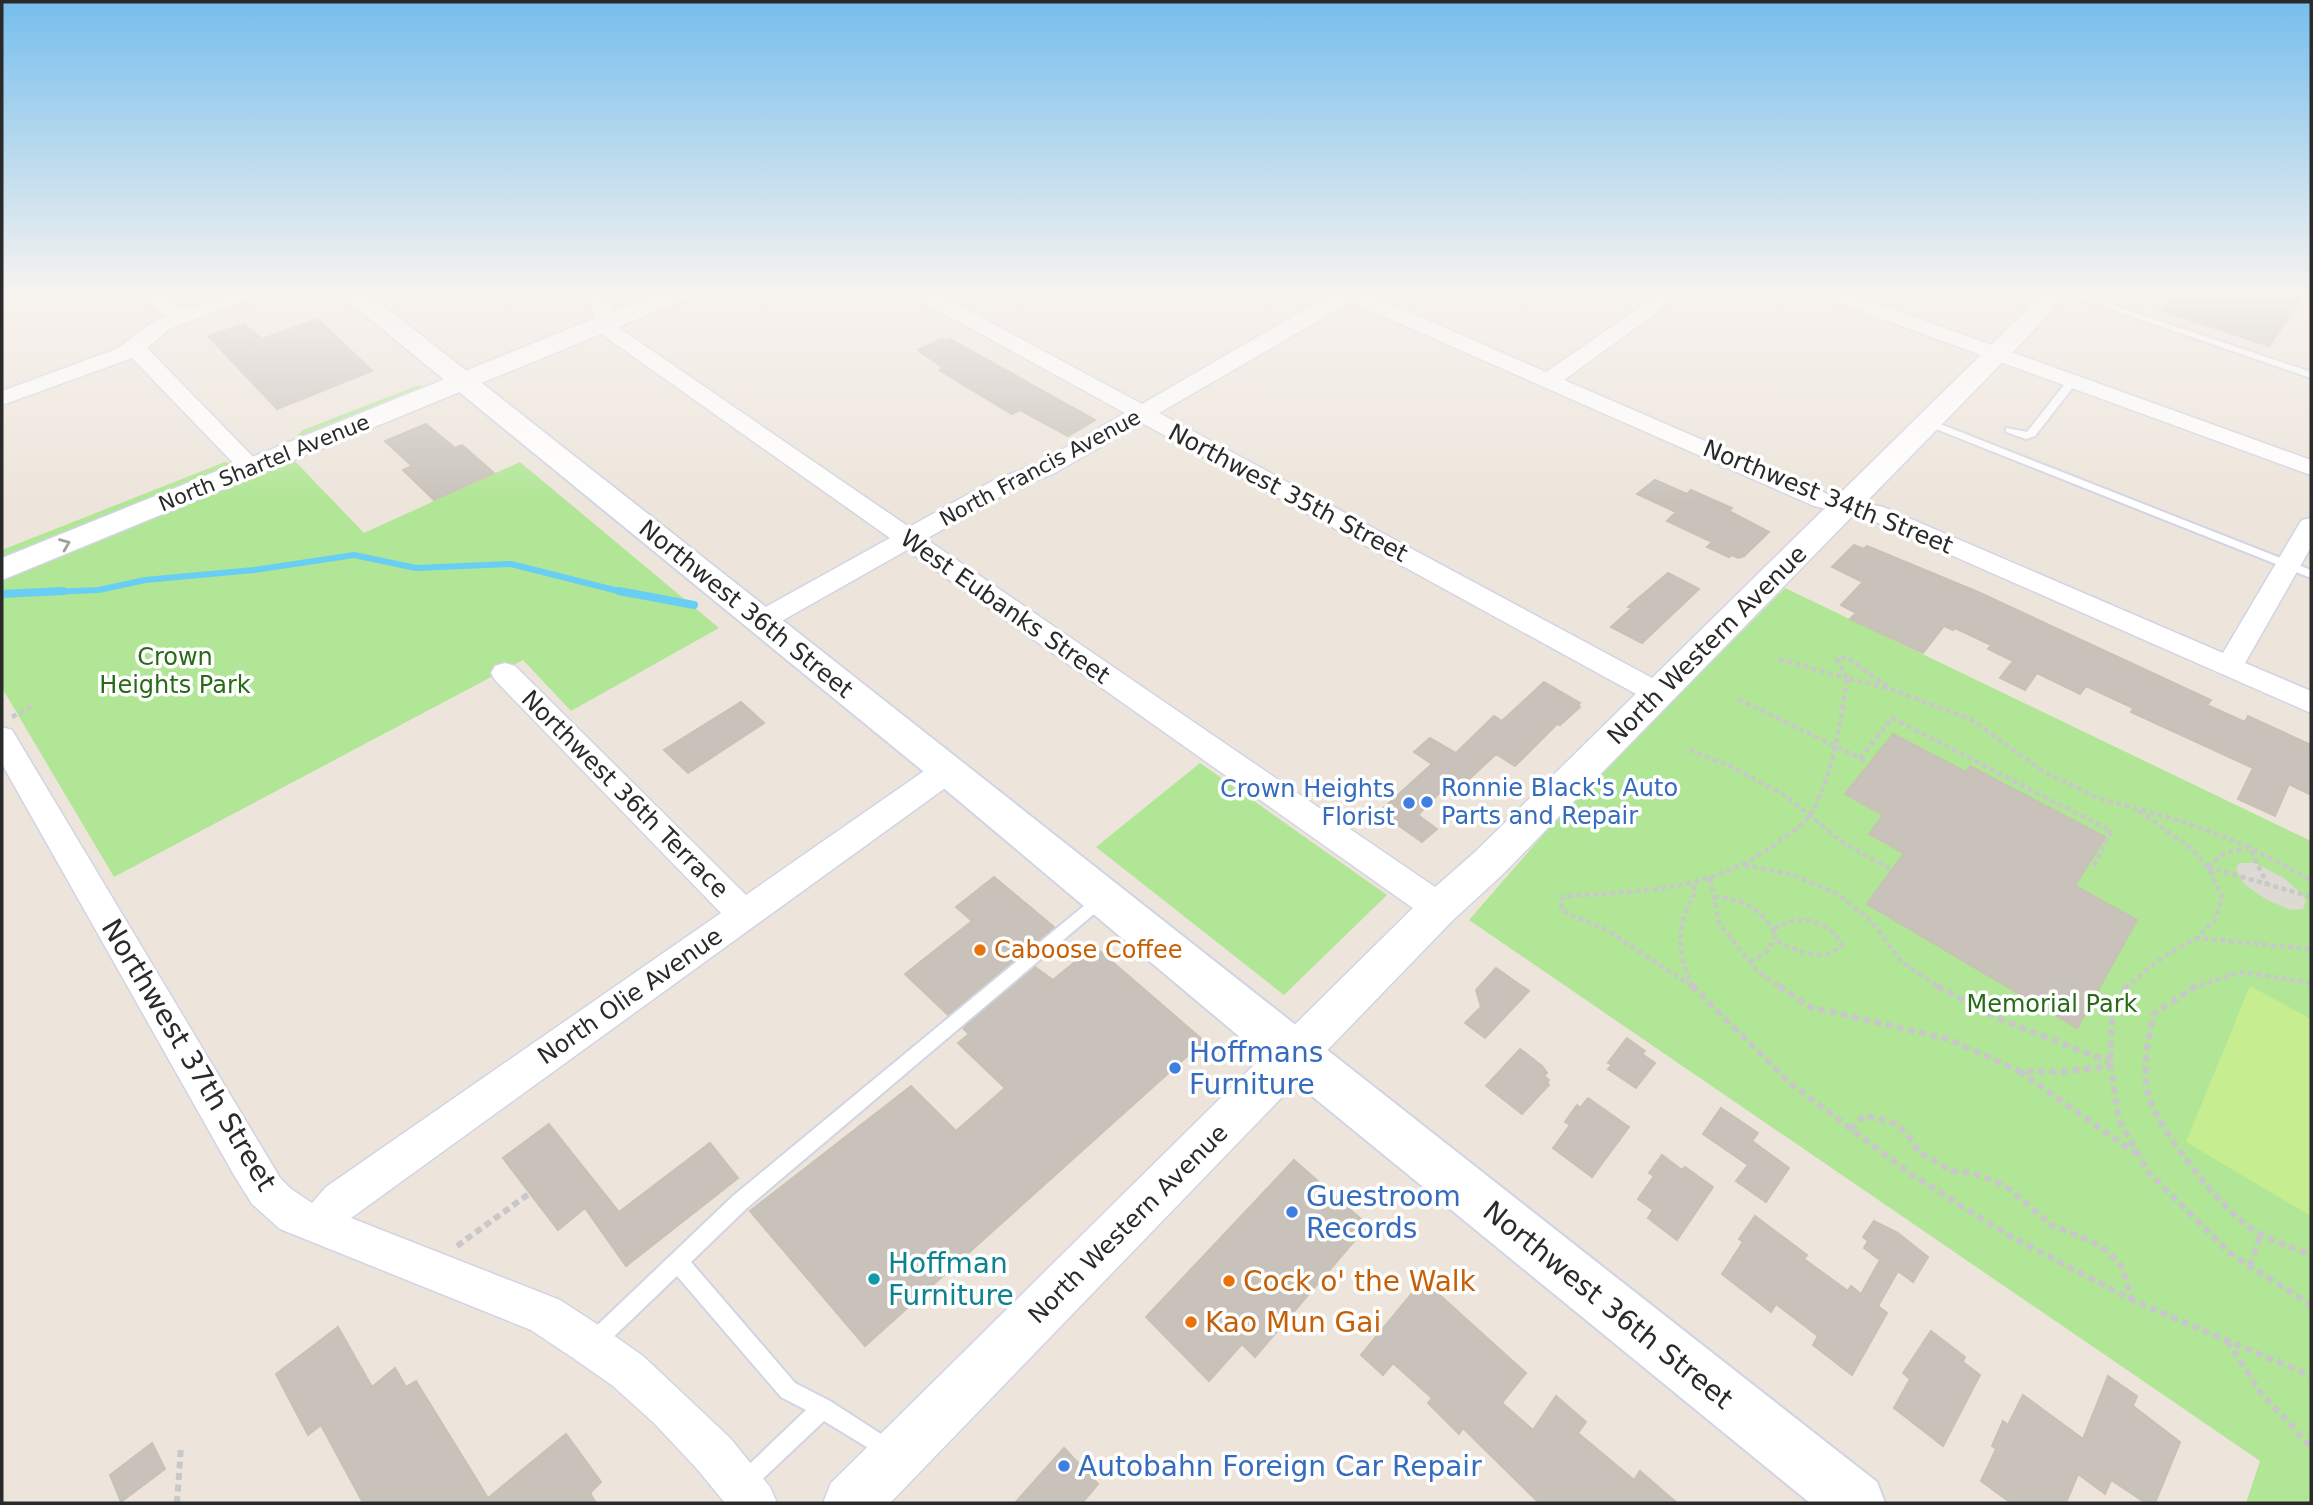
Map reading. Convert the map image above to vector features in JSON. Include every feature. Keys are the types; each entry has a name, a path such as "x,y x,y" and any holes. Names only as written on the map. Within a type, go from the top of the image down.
{"main road":[{"name":"Northwest 36th Street","path":"437,362 948,770 1294,1055 1856,1503"}],"street":[{"path":"2,398 97,362"},
{"path":"149,362 244,459"},
{"name":"North Shartel Avenue","path":"2,544 244,459 480,362"},
{"name":"West Eubanks Street","path":"655,362 1439,908"},
{"name":"Northwest 35th Street","path":"1046,362 1657,693"},
{"name":"North Francis Avenue","path":"761,621 1003,485 1038,472 1231,362"},
{"name":"Northwest 34th Street","path":"1506,362 1846,508 1874,512 2311,703"},
{"path":"1548,381 1575,362"},
{"name":"North Western Avenue","path":"851,1503 1439,908 1498,854 1990,362"},
{"path":"2020,362 2311,468"},
{"name":"North Shartel Avenue","path":"2,569 244,459"},
{"path":"2229,667 2300,570 2311,526"},
{"name":"Northwest 36th Terrace","path":"505,673 744,915"},
{"name":"Northwest 37th Street","path":"2,738 266,1191 285,1209 317,1226 545,1315 628,1371 714,1454 747,1495"},
{"name":"North Olie Avenue","path":"317,1226 340,1201 948,770"}],"lane":[{"path":"2273,362 2311,375"},
{"path":"2010,430 2026,436 2031,433 2072,382"},
{"path":"1930,423 2300,570"},
{"path":"592,1345 740,1202 1102,899"},
{"path":"678,1262 788,1390 822,1408 898,1457"},
{"path":"747,1495 822,1408"}],"path":[{"path":"1892,689 1846,657 1837,659 1847,678 1835,748 1811,814 1765,855 1693,886 1614,895 1563,896 1560,899 1561,908 1570,915 1605,929 1692,986 1790,1083 1912,1175 2008,1235 2132,1300 2311,1377"},
{"path":"1779,659 1892,689 1970,719 2043,771 2098,798 2181,821 2249,847 2311,880"},
{"path":"1738,699 1866,761"},
{"path":"2,722 33,706"},
{"path":"1860,758 1892,718 2111,831 2093,867"},
{"path":"1689,750 1730,766 1786,796 1842,842 1892,870"},
{"path":"2136,809 2193,850 2208,867 2222,897 2216,919 2197,938 2166,955 2127,984 2112,1021 2110,1064 2119,1121 2158,1182 2231,1254 2311,1305"},
{"path":"2208,867 2223,854 2249,847"},
{"path":"2249,847 2267,884"},
{"path":"1743,865 1813,880 1867,917 1891,952 1931,982 2037,1037 2110,1064"},
{"path":"2208,867 2311,897"},
{"path":"1710,878 1719,923 1749,962 1756,970 1810,1007 1948,1039 2019,1071 2139,1155"},
{"path":"1692,986 1679,939 1683,912 1696,891 1693,886"},
{"path":"1714,897 1728,896 1749,904 1767,918 1776,934 1759,960 1749,962"},
{"path":"1773,929 1781,923 1797,919 1822,924 1839,934 1842,944 1835,954 1821,958 1774,940"},
{"path":"2197,938 2311,949"},
{"path":"2311,983 2241,972 2190,988 2154,1014 2146,1046 2148,1095 2175,1146 2215,1195 2251,1228 2311,1255"},
{"path":"2019,1071 2058,1072 2110,1064"},
{"path":"1850,1129 1865,1115 1883,1118 1908,1135 1919,1152 1951,1171 1973,1173 2011,1190 2051,1224 2107,1251 2122,1267 2132,1300"},
{"path":"457,1247 530,1194"},
{"path":"2250,1266 2261,1233"},
{"path":"2227,1340 2261,1392 2311,1447"},
{"path":"177,1503 181,1446"}],"green space":[{"path":"422,386 304,436 298,435 303,430"},
{"name":"Crown Heights Park","path":"291,457 364,533 520,462 719,628 571,711 523,660 114,877 2,688 2,574"},
{"path":"225,462 234,464 227,472 2,564 2,550"},
{"name":"Memorial Park","path":"1785,588 2311,841 2311,1503 2246,1503 2260,1461 1469,920 1563,812"},
{"path":"1200,763 1387,895 1284,995 1096,847"},
{"path":"2250,986 2311,1019 2311,1216 2186,1142"}],"shaded area":[{"path":"2239,863 2255,863 2284,878 2302,894 2306,901 2303,909 2291,910 2267,900 2244,884 2236,869"}],"building":[{"path":"233,362 363,362 372,371 277,409"},
{"path":"935,362 992,362 1095,420 1068,436 1020,410 1012,414 939,370 943,368"},
{"path":"426,424 455,448 462,445 494,473 434,500 403,470 412,466 385,441"},
{"path":"1655,480 1687,494 1691,490 1732,508 1729,511 1769,532 1744,556 1738,558 1707,547 1712,542 1667,521 1676,512 1637,494"},
{"path":"1854,545 1864,549 1867,546 1978,592 2211,700 2207,705 2245,722 2248,716 2311,745 2311,795 2289,784 2275,816 2238,799 2253,768 2131,712 2133,708 2086,686 2080,694 2037,673 2025,690 2000,678 2013,661 1988,649 1991,645 1955,628 1953,630 1944,626 1923,653 1850,619 1856,613 1841,605 1863,582 1832,567"},
{"path":"1668,573 1699,589 1642,643 1611,627 1632,608 1628,607"},
{"path":"1544,682 1580,703 1580,707 1560,725 1557,724 1515,766 1496,754 1464,784 1454,778 1418,815 1437,829 1422,842 1379,812 1432,764 1414,752 1430,738 1456,753 1494,716 1502,721"},
{"path":"741,702 764,723 688,773 664,750"},
{"path":"1893,734 1966,772 1970,766 2105,837 2075,886 2137,920 2077,1028 1867,904 1904,853 1869,834 1883,815 1845,794"},
{"name":"Caboose Coffee","path":"994,877 1054,927 948,1015 905,974 972,921 956,907"},
{"path":"1094,946 1204,1041 865,1346 750,1211 911,1086 956,1131 1005,1088 958,1043 969,1034 963,1028 1035,967 1053,980"},
{"path":"1496,968 1529,991 1485,1038 1465,1023 1481,1007 1476,990"},
{"path":"1627,1038 1645,1051 1642,1054 1655,1063 1636,1088 1608,1069 1612,1065 1608,1063"},
{"path":"1520,1049 1542,1066 1547,1073 1544,1076 1549,1080 1549,1085 1522,1114 1486,1086"},
{"path":"1588,1098 1629,1127 1592,1177 1553,1148 1570,1125 1565,1122 1577,1105 1580,1108"},
{"path":"1721,1108 1758,1133 1752,1141 1789,1168 1766,1202 1736,1181 1748,1165 1703,1134"},
{"path":"549,1124 619,1212 710,1143 738,1178 626,1266 585,1208 558,1230 503,1158"},
{"path":"1662,1155 1713,1187 1677,1240 1648,1218 1653,1210 1638,1199 1654,1176 1649,1173"},
{"path":"1294,1160 1368,1225 1255,1357 1242,1344 1209,1381 1146,1317"},
{"path":"1755,1216 1807,1255 1804,1259 1848,1291 1851,1286 1861,1294 1880,1260 1864,1248 1868,1241 1863,1237 1874,1221 1898,1233 1928,1257 1913,1282 1898,1271 1878,1306 1887,1313 1852,1375 1813,1345 1818,1336 1776,1304 1771,1312 1722,1274 1743,1242 1739,1239"},
{"path":"1423,1280 1526,1373 1502,1403 1533,1430 1556,1396 1586,1422 1578,1433 1634,1480 1640,1471 1677,1503 1539,1503 1463,1428 1459,1434 1428,1403 1432,1398 1393,1363 1383,1375 1361,1355"},
{"path":"338,1327 372,1387 395,1368 406,1387 416,1381 488,1498 566,1434 601,1482 590,1493 596,1503 363,1503 321,1425 308,1435 276,1374"},
{"path":"1931,1331 1965,1357 1963,1362 1980,1375 1943,1446 1894,1408 1910,1379 1903,1373"},
{"path":"2108,1376 2137,1396 2133,1406 2180,1442 2155,1503 2146,1503 2111,1480 2105,1494 2078,1474 2066,1503 2011,1503 1981,1481 1996,1449 1992,1446 2003,1421 2008,1425 2023,1395 2083,1439"},
{"path":"152,1443 165,1469 121,1502 110,1475"},
{"name":"Autobahn Foreign Car Repair","path":"1064,1448 1098,1484 1082,1503 1015,1503"}],"waterway":[{"path":"27,593 99,590 145,580 254,570 354,555 416,568 511,564 626,593"},
{"path":"27,593 63,591"},
{"path":"619,591 694,605"},
{"path":"21,593 27,593"},
{"path":"2,594 27,593"}],"place":[{"name":"Ronnie Black's Auto Parts and Repair","path":"1427,802"},
{"name":"Crown Heights Florist","path":"1409,803"},
{"name":"Caboose Coffee","path":"980,950"},
{"name":"Hoffmans Furniture","path":"1175,1068"},
{"name":"Guestroom Records","path":"1292,1212"},
{"name":"Hoffman Furniture","path":"874,1279"},
{"name":"Cock o' the Walk","path":"1229,1281"},
{"name":"Kao Mun Gai","path":"1191,1322"},
{"name":"Autobahn Foreign Car Repair","path":"1064,1466"}]}
